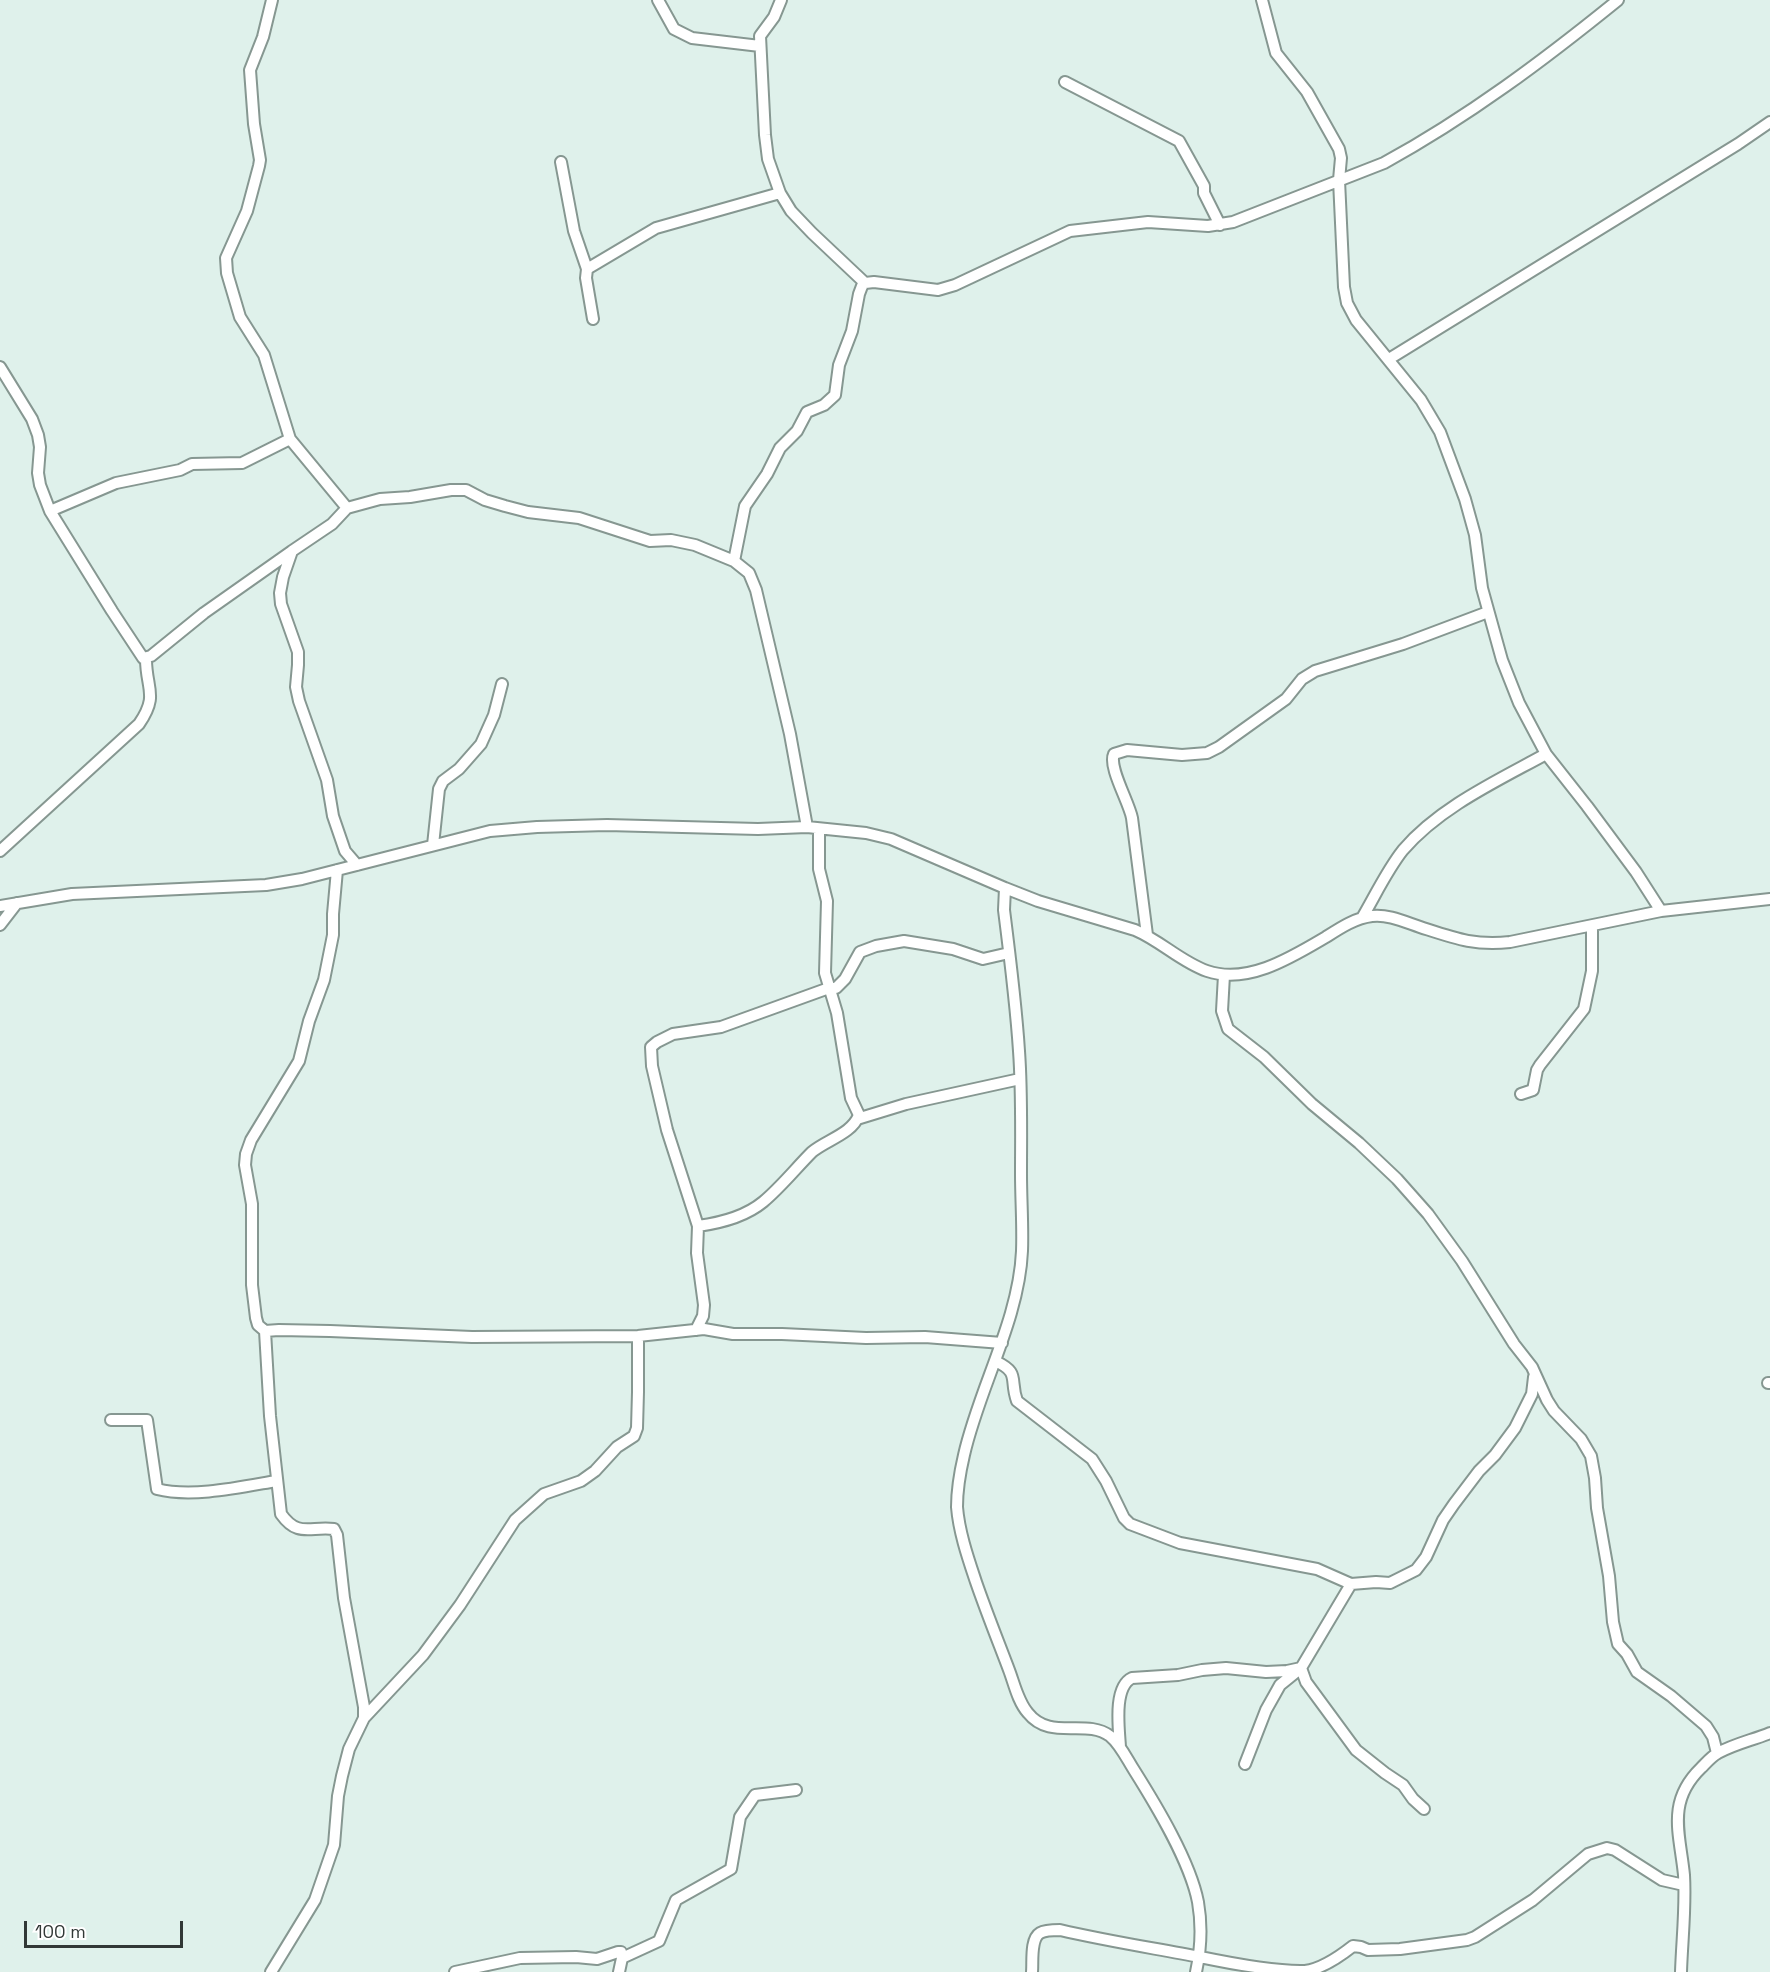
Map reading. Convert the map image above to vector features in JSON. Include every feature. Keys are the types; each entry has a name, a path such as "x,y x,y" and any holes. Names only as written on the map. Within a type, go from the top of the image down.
{"street":[{"path":"272,0 263,37 250,70 260,160 247,211 226,258 227,273 240,316 264,355 290,439 347,508"},
{"path":"658,0 674,29 692,38 760,46"},
{"path":"781,0 774,17 761,32 768,159 780,193 791,211 866,283"},
{"path":"1262,0 1276,53 1307,92 1339,149 1344,287 1347,303 1356,320 1389,359 1433,419 1449,453 1475,535 1482,588 1488,612 1502,660 1519,703 1546,754 1601,824 1661,911"},
{"path":"734,561 743,511 767,474 780,448 797,431 807,412 824,405 835,395 841,358 852,331 859,294 866,283 938,290 955,285 1070,231 1148,222 1220,225 1233,222 1384,163 1480,105 1564,44 1618,0"},
{"path":"1065,82 1179,141 1204,186 1204,194 1220,225"},
{"path":"1389,359 1770,122"},
{"path":"561,162 574,231 587,269 586,278 593,319"},
{"path":"587,269 656,228 780,193"},
{"path":"0,367 32,419 38,435 40,447 38,473 50,511 140,656 146,658"},
{"path":"50,511 116,483 180,470 192,464 242,463 290,439"},
{"path":"146,658 213,606 332,524 347,508 380,499 466,490 485,500 528,512 579,518 650,541 684,542 734,561 749,573 756,590 790,734 807,827"},
{"path":"292,551 280,593 281,604 298,652 296,687 327,780 333,816 345,851 357,865"},
{"path":"1148,936 1130,806 1113,767 1114,753 1127,750 1182,755 1206,753 1219,747 1286,699 1302,679 1315,671 1403,644 1488,612"},
{"path":"0,851 139,724 151,700 146,658"},
{"path":"433,845 439,789 443,781 459,769 481,744 494,715 502,684"},
{"path":"1362,918 1403,851 1430,824 1465,800 1546,754"},
{"path":"0,906 72,894 110,891 266,885 337,870 490,831 607,825 758,829 807,827 866,833 891,839 1005,888 1148,936 1180,958 1205,970 1224,975 1246,974 1272,966 1362,918 1384,916 1447,936 1488,944 1510,942 1661,911 1770,899"},
{"path":"819,829 819,869 827,901 825,961 829,988 837,1013 851,1098 858,1111 857,1119"},
{"path":"337,870 333,935 324,980 309,1021 299,1061 251,1140 246,1155 245,1164 253,1210 252,1286 258,1325 265,1331 330,1331 472,1337 638,1336 716,1330 733,1334 866,1338 925,1337 1002,1343"},
{"path":"1005,888 1004,910 1019,1052 1022,1253 1002,1343 979,1401 959,1477 957,1508 975,1580 1018,1695 1028,1713 1051,1727 1068,1730 1084,1728 1098,1730 1110,1736 1149,1795 1186,1863 1198,1900 1201,1925 1196,1972"},
{"path":"0,925 17,903"},
{"path":"1521,1094 1533,1090 1540,1065 1584,1009 1592,971 1592,926"},
{"path":"696,1330 703,1316 704,1305 697,1253 698,1226 668,1130 652,1066 651,1047 673,1034 721,1027 829,988 836,988 845,979 860,952 876,946 904,941 953,949 983,959 1009,953"},
{"path":"1224,975 1222,1011 1228,1029 1264,1057 1312,1104 1359,1143 1397,1179 1428,1214 1462,1261 1514,1344 1532,1367 1554,1411 1581,1439 1591,1456 1595,1478 1597,1508 1618,1644 1627,1654 1637,1672 1671,1696 1706,1726 1713,1737 1717,1753"},
{"path":"698,1226 737,1216 761,1203 812,1153 833,1140 857,1119 906,1104 1020,1079"},
{"path":"265,1331 270,1416 281,1514 294,1528 334,1529 337,1535 344,1599 364,1707 364,1718"},
{"path":"271,1972 315,1900 334,1845 338,1796 349,1749 364,1718 423,1655 460,1605 515,1521 544,1494 580,1481 595,1472 617,1447 634,1436 638,1416 638,1336"},
{"path":"995,1361 1012,1372 1017,1401 1092,1459 1106,1481 1124,1518 1130,1524 1180,1544 1317,1569 1351,1584 1376,1581 1390,1583 1416,1570 1426,1557 1443,1520 1454,1504 1515,1428 1534,1387 1532,1367"},
{"path":"111,1420 147,1420 157,1489 168,1492 221,1491 276,1481"},
{"path":"1245,1764 1266,1710 1280,1685 1301,1668 1351,1584"},
{"path":"1119,1747 1119,1701 1126,1681 1132,1678 1178,1675 1226,1668 1266,1672 1301,1668"},
{"path":"1301,1668 1306,1682 1356,1750 1403,1785 1424,1809"},
{"path":"1681,1972 1684,1885 1678,1839 1678,1810 1685,1786 1717,1753 1770,1734"},
{"path":"622,1958 659,1941 676,1900 731,1869 740,1817 755,1795 796,1790"},
{"path":"1032,1972 1036,1938 1040,1933 1051,1930 1260,1968 1304,1972 1333,1960 1353,1946 1368,1950 1400,1949 1467,1940 1475,1938 1533,1900 1588,1854 1608,1848 1615,1850 1662,1880 1684,1885"},
{"path":"455,1972 520,1958 597,1959 621,1952 619,1972"}]}
